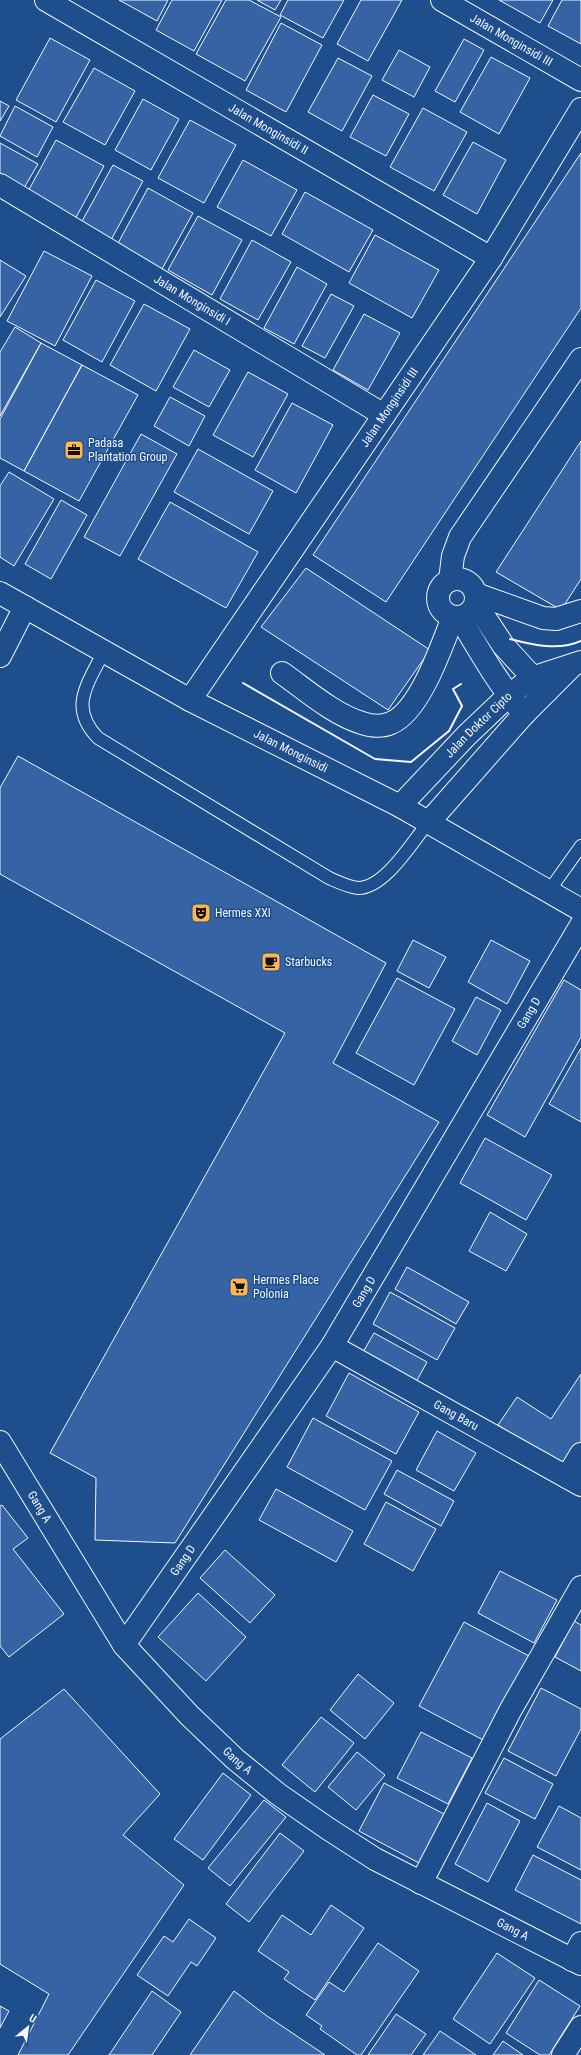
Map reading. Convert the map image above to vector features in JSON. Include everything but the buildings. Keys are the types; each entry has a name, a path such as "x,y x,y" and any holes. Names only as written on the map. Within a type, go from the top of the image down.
{"street":[{"name":"Jalan Monginsidi II","path":"46,0 491,258"},
{"name":"Jalan Monginsidi III","path":"442,0 581,80"},
{"name":"Jalan Monginsidi III","path":"190,700 491,258 581,110"},
{"name":"Jalan Monginsidi I","path":"0,185 384,415"},
{"path":"450,580 453,556 460,537 581,359"},
{"path":"282,673 335,709 361,723 383,726 392,723 408,710 466,608 471,584 466,581 455,579 450,580 442,586 438,596 438,602 442,612 466,608 556,619 581,611"},
{"name":"Jalan Monginsidi","path":"0,593 190,700 400,806 581,910"},
{"path":"0,656 25,607"},
{"path":"466,608 503,645 539,685"},
{"path":"466,608 484,660 508,696 524,714"},
{"name":"Jalan Doktor Cipto","path":"400,806 466,736 508,696 539,685 577,664"},
{"name":"Jalan Doktor Cipto","path":"428,823 524,714 539,685"},
{"name":"Gang D","path":"124,1645 332,1346 581,925"},
{"name":"Gang Baru","path":"332,1346 574,1481"},
{"name":"Gang A","path":"0,1442 124,1645 189,1715 235,1759 272,1789 327,1828 376,1859 421,1883 578,1955"},
{"path":"574,1481 581,1454"},
{"path":"421,1883 510,1711 581,1587"},
{"path":"563,2055 581,2027"}],"lane":[{"path":"104,652 84,694 82,703 84,721 94,734 111,747 329,878 358,888 370,887 390,870 428,823"},
{"path":"550,893 556,881 581,846"}],"wall":[{"path":"510,639 546,646 564,646 581,641"},
{"path":"243,683 375,759 411,762 449,731 462,706 453,689 461,684"}],"place":[{"name":"Padasa Plantation Group","path":"74,450"},
{"name":"Hermes XXI","path":"201,913"},
{"name":"Starbucks","path":"271,962"},
{"name":"Hermes Place Polonia","path":"239,1287"}]}
